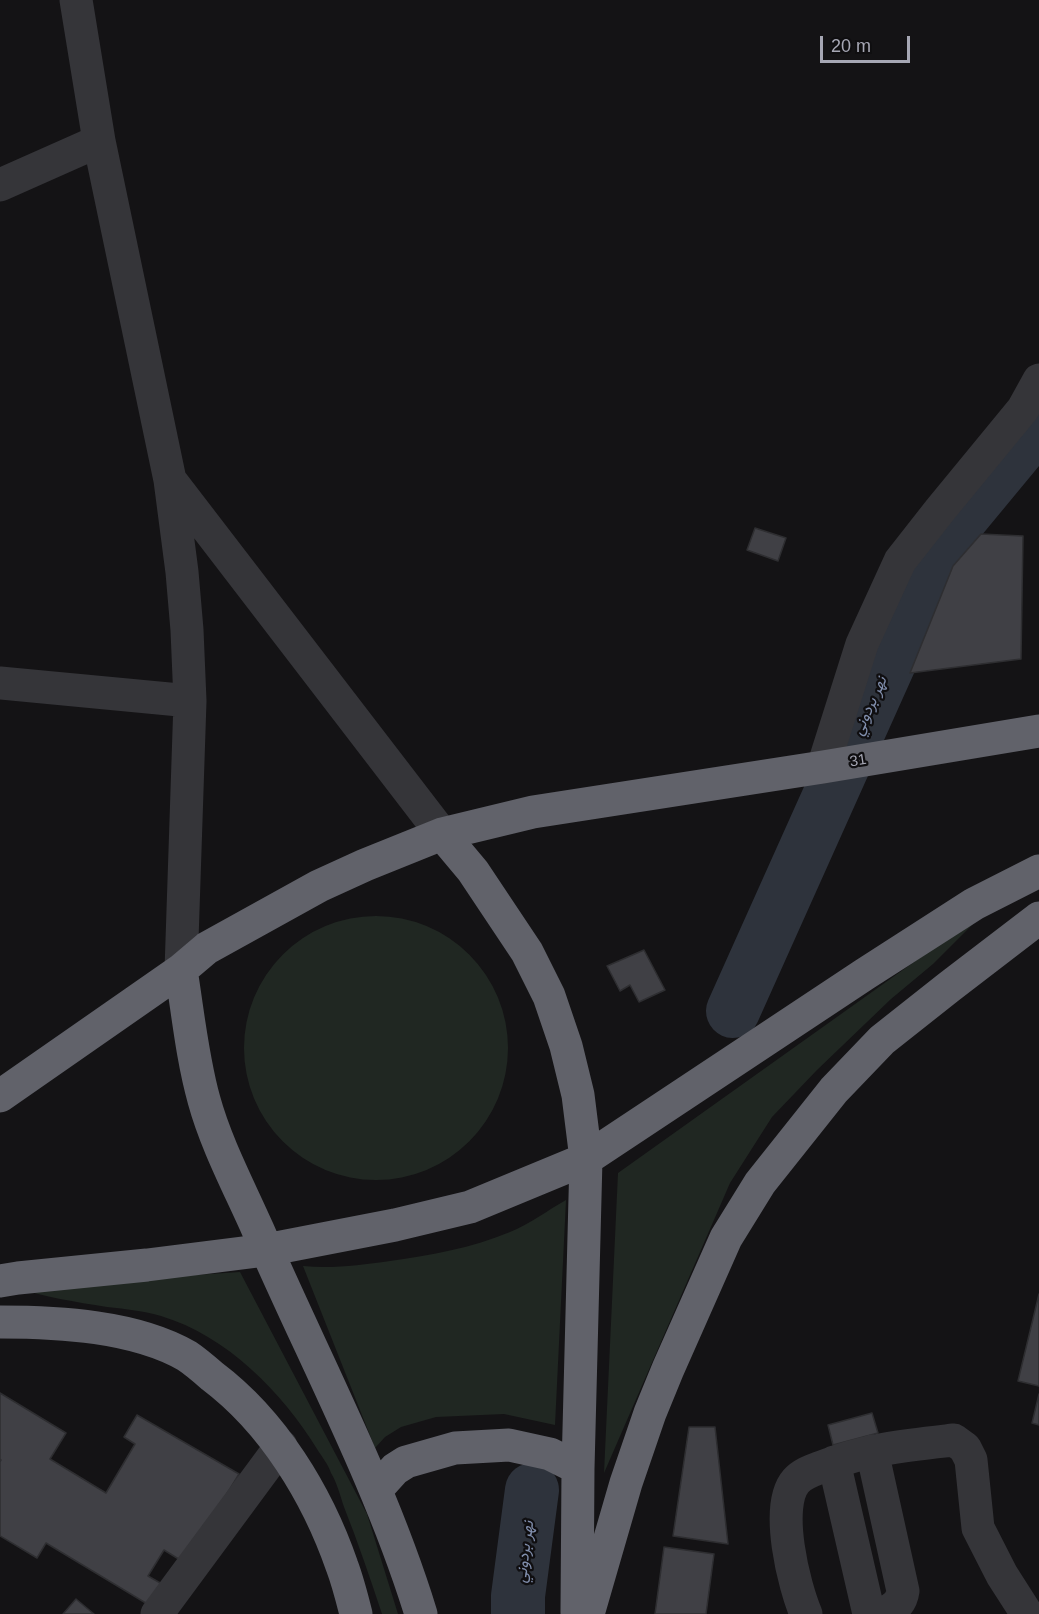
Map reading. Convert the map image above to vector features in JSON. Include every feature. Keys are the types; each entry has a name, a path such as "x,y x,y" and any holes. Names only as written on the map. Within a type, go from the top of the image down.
{"highway":[{"name":"31","path":"0,1096 181,970 207,948 319,886 442,834 533,812 1039,731"},
{"path":"442,834 473,871 527,952 549,996 566,1046 578,1095 586,1159 578,1468 577,1614"},
{"path":"0,1281 266,1250 395,1225 470,1207 586,1159 975,904 1039,870"},
{"path":"588,1614 626,1483 650,1413 726,1238 760,1184 834,1090 882,1040 1039,918"},
{"path":"181,970 204,1100 219,1142 376,1490 421,1614"},
{"path":"0,1322 83,1326 123,1333 155,1342 187,1356 227,1387 261,1421 281,1446 317,1507 342,1565 356,1614"},
{"path":"376,1490 395,1469 406,1462 455,1448 508,1445 550,1454 578,1468"}],"street":[{"path":"76,0 99,141 170,480 187,630 190,701 181,970"},
{"path":"0,185 99,141"},
{"path":"823,767 862,644 900,561 1023,409 1039,380"},
{"path":"170,480 442,834"},
{"path":"0,683 190,701"},
{"path":"806,1614 789,1555 786,1513 790,1489 797,1480 805,1474 834,1462 872,1451 954,1440 965,1448 971,1460 978,1528 1002,1575 1027,1614"},
{"path":"157,1614 281,1446"},
{"path":"872,1451 903,1591 900,1603 882,1614"},
{"path":"834,1462 869,1614"}],"shaded area":[{"path":"987,910 933,964 891,999 817,1070 772,1117 730,1183 604,1473 618,1173"},
{"path":"376,916 402,918 427,926 460,946 478,964 498,997 506,1022 508,1048 506,1074 498,1099 478,1132 460,1150 427,1170 402,1178 376,1180 350,1178 325,1170 292,1150 274,1132 254,1099 246,1074 244,1048 246,1022 254,997 274,964 292,946 325,926 350,918"},
{"path":"566,1200 555,1425 504,1414 436,1417 401,1427 385,1437 375,1448 303,1266 335,1267 368,1264 466,1247 517,1229"},
{"path":"240,1272 367,1514 398,1614 382,1614 337,1485 327,1464 287,1407 251,1369 208,1337 161,1316 60,1299 14,1287"}],"building":[{"path":"755,528 786,538 778,561 747,550"},
{"path":"981,534 1023,536 1021,659 910,673 953,566"},
{"path":"644,950 665,990 639,1002 630,985 620,991 607,966"},
{"path":"1039,1294 1039,1386 1018,1381"},
{"path":"0,1393 66,1433 50,1459 106,1493 135,1444 124,1437 137,1415 239,1474 185,1563 164,1550 148,1576 162,1584 149,1605 46,1543 37,1558 0,1536"},
{"path":"1039,1394 1039,1425 1032,1423"},
{"path":"872,1413 878,1433 833,1445 828,1425"},
{"path":"689,1427 715,1427 728,1544 673,1536"},
{"path":"664,1547 714,1554 706,1614 655,1614"},
{"path":"76,1599 94,1614 63,1614"}],"waterway":[{"name":"نهر بردوني","path":"733,1011 946,536 1033,431 1039,420"},
{"name":"نهر بردوني","path":"518,1614 518,1596 532,1490"}]}
